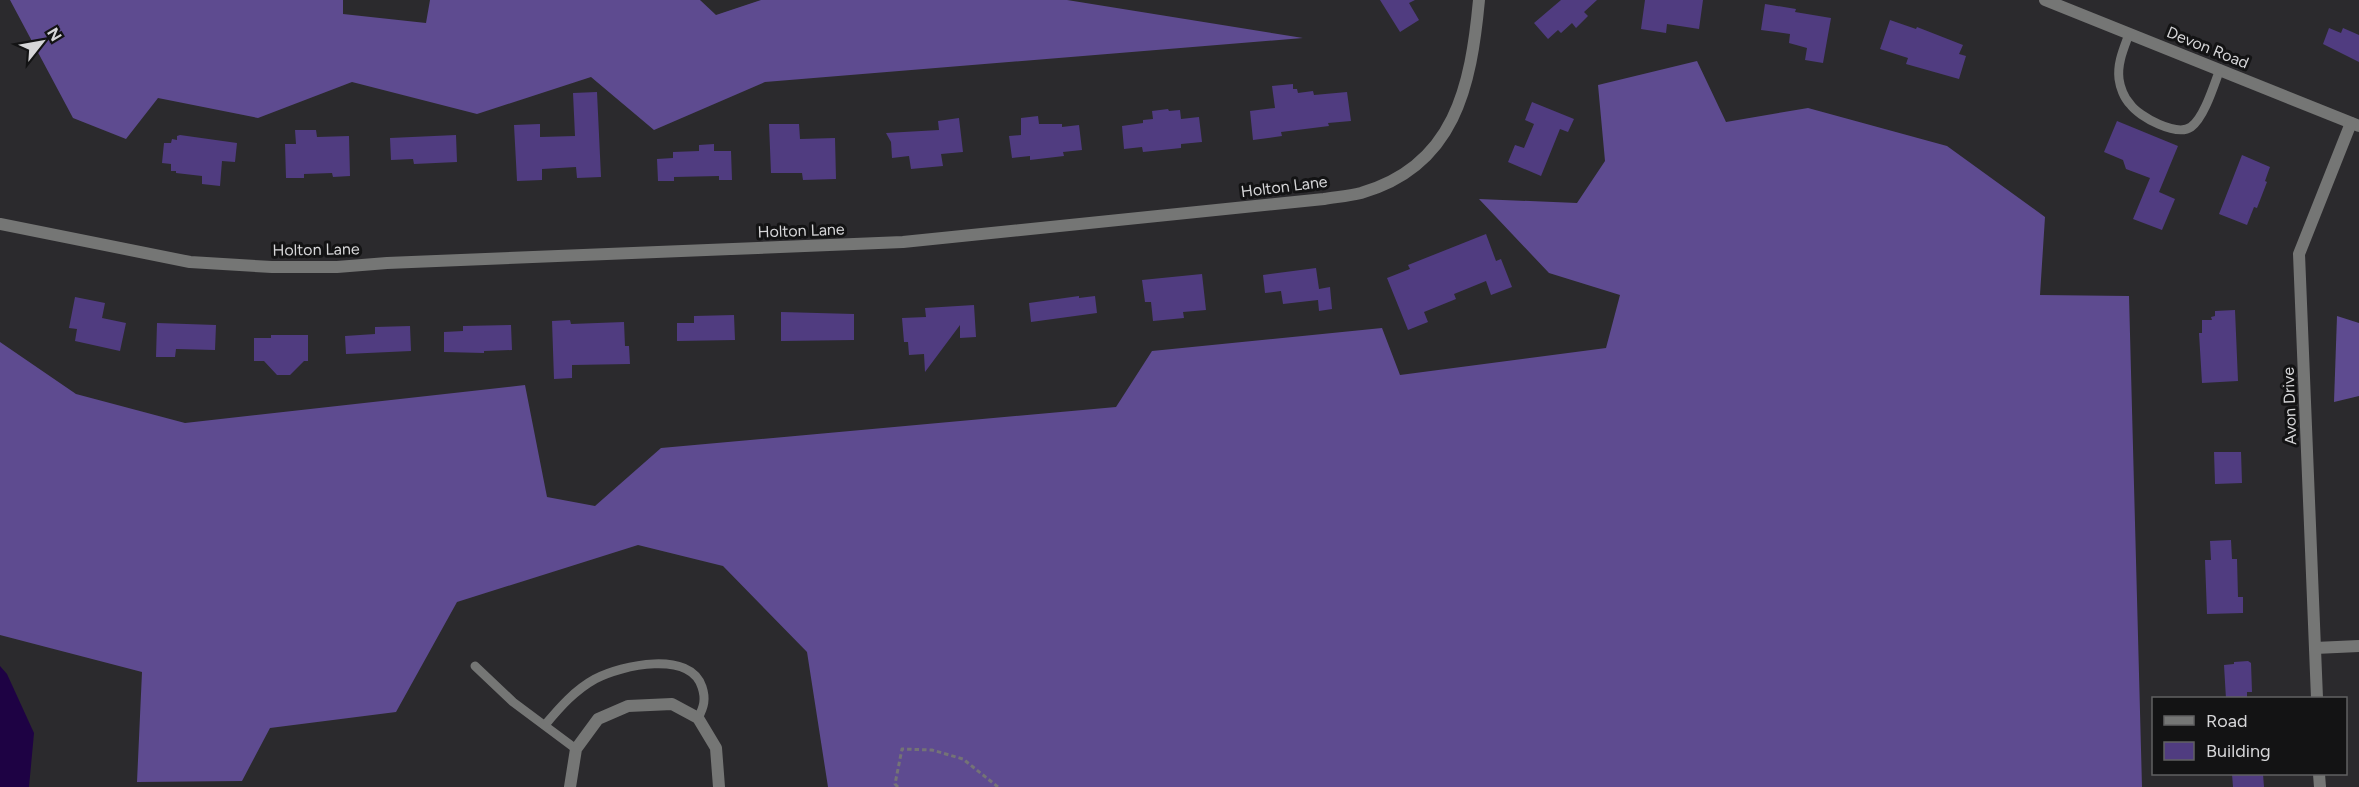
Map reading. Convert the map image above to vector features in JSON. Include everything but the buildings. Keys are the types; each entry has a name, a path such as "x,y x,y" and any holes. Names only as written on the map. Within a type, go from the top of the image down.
{"street":[{"name":"Holton Lane","path":"0,224 190,262 272,267 337,267 903,242 1324,199 1360,193 1383,185 1405,174 1430,152 1451,122 1468,82 1479,0"},
{"name":"Devon Road","path":"2045,0 2355,124"},
{"name":"Avon Drive","path":"2317,697 2299,254 2355,124"},
{"path":"2315,648 2359,646"},
{"path":"570,787 576,749 598,719 628,706 672,705 698,718 716,748 719,787"}],"lane":[{"path":"2129,34 2119,63 2119,79 2123,94 2130,105 2146,118 2165,126 2182,131 2190,128 2199,120 2220,69"},
{"path":"545,725 568,698 596,678 627,667 658,664 678,665 697,676 705,695 704,708 698,718"},
{"path":"475,666 513,702 576,749"}],"path":[{"path":"898,787 896,784 902,749 932,750 963,759 998,787"}],"shaded area":[{"path":"10,0 343,0 343,14 426,23 430,0 700,0 716,15 761,0 1067,0 1303,38 765,82 654,130 591,77 477,114 352,82 258,118 158,98 126,139 73,118"},
{"path":"1697,61 1726,122 1808,108 1947,146 2045,217 2040,295 2129,296 2142,787 828,787 807,652 723,566 638,545 457,602 396,712 270,728 242,781 137,782 142,672 0,635 0,342 76,394 185,423 525,385 547,497 595,506 661,448 1116,407 1152,351 1382,328 1400,375 1606,348 1620,295 1549,273 1479,199 1577,203 1605,161 1598,85"},
{"path":"2337,316 2359,323 2359,396 2334,402"},
{"path":"0,666 7,674 34,733 29,787 0,787"}]}
